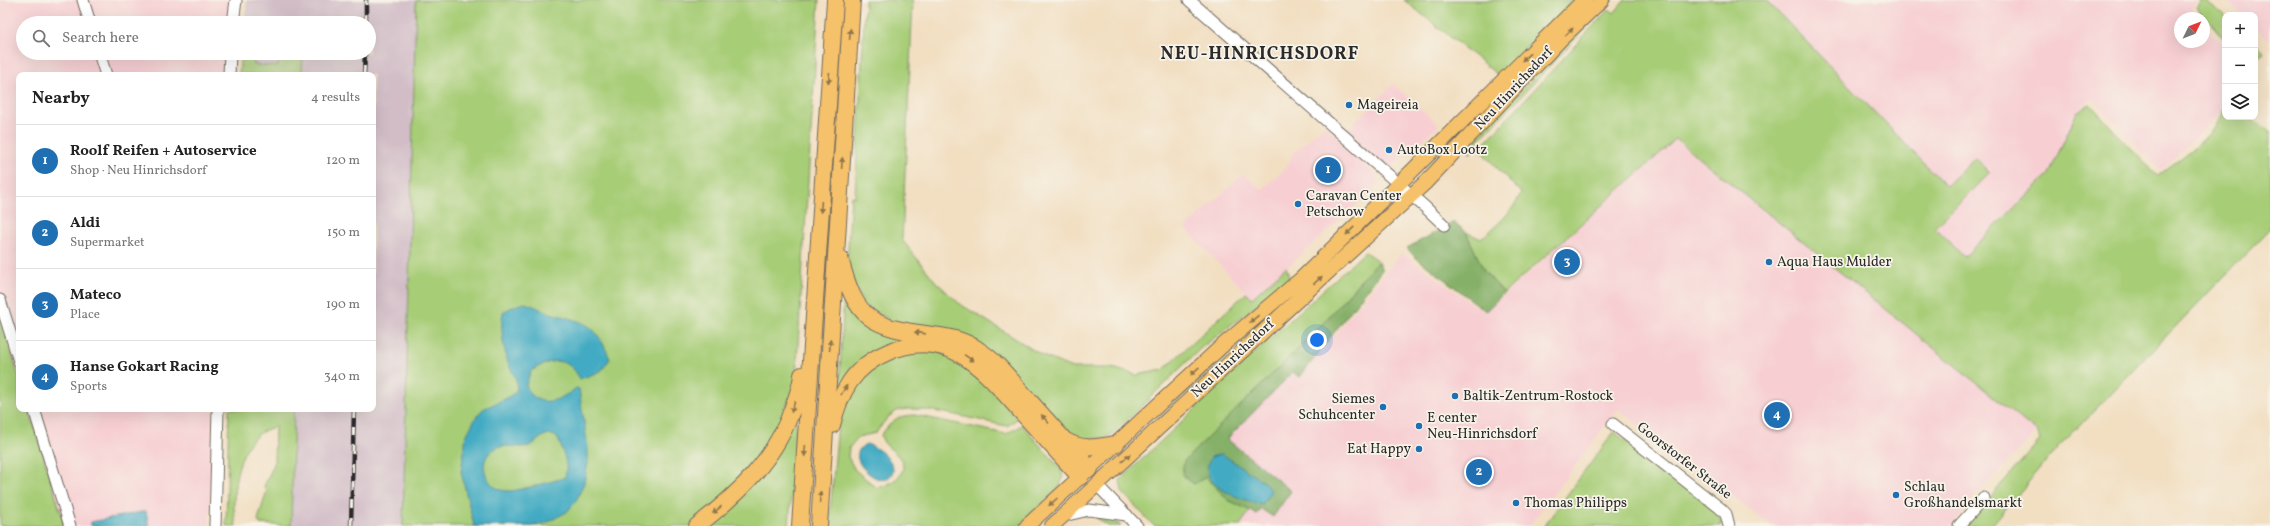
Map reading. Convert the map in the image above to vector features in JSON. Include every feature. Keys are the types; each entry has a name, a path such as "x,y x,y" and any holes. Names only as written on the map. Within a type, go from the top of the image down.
{"highway":[{"path":"800,526 835,0"},
{"path":"818,526 852,0"},
{"path":"836,244 850,293 861,310 869,317 888,328 950,337 979,349 998,366 1061,437 1085,473"},
{"path":"697,526 751,479 781,438 802,379 804,357 813,328"},
{"path":"822,468 839,400 851,379 863,367 882,354 904,347 923,345 952,350 977,364 1085,473"},
{"path":"1061,437 1072,444 1087,448 1116,444"}],"main road":[{"name":"Neu Hinrichsdorf","path":"1027,526 1223,345 1282,296 1398,185 1584,0"},
{"name":"Neu Hinrichsdorf","path":"1057,521 1098,485 1411,196 1463,145 1561,39 1602,0"},
{"path":"1411,196 1408,188 1408,180 1414,169"},
{"path":"1398,185 1400,195 1399,206"},
{"path":"1085,473 1098,485"}],"street":[{"path":"83,0 88,16"},
{"path":"234,16 236,0"},
{"path":"1189,0 1444,225"},
{"path":"101,60 105,72"},
{"path":"229,72 230,60"},
{"path":"0,300 16,351"},
{"path":"35,412 70,526"},
{"path":"215,526 218,412"},
{"name":"Goorstorfer Straße","path":"1613,424 1720,508 1726,514 1730,526"},
{"path":"1098,485 1137,526"},
{"path":"1959,526 1984,498"},
{"path":"1057,521 1089,510 1126,515"}],"shaded area":[{"path":"0,0 231,0 230,16 16,16 16,60 225,60 224,72 16,72 16,367 0,316"},
{"path":"247,0 416,0 403,526 291,526 294,412 376,412 376,72 302,72 303,60 376,60 376,16 245,16"},
{"path":"1766,0 2196,0 2192,8 2194,12 2174,12 2174,48 2210,48 2210,31 2222,45 2222,111 2162,170 2091,98 2077,112 2049,174 1964,257 1935,227 1990,172 1975,158 1946,186"},
{"path":"2225,0 2270,0 2270,40 2258,30 2258,12 2239,12"},
{"path":"254,60 279,60 279,66 254,65"},
{"path":"1393,84 1439,125 1388,170 1346,131"},
{"path":"1325,125 1377,176 1378,185 1252,299 1185,228 1243,174 1261,190 1288,166 1293,153"},
{"path":"1676,139 2037,432 1971,500 1952,526 1772,526 1618,409 1529,526 1239,526 1251,510 1227,439 1293,372 1300,377 1401,253 1485,312"},
{"path":"30,412 213,412 209,526 65,526"}],"green space":[{"path":"416,0 819,0 796,378 788,410 753,470 690,526 403,526"},
{"path":"865,0 913,0 902,240 936,282 960,304 1043,356 1072,368 1112,368 1137,375 1163,370 1246,293 1252,298 1286,267 1290,280 1201,348 1114,433 1108,437 1084,440 1067,434 1001,360 900,326 863,305 847,265 851,196 855,197"},
{"path":"1404,0 1574,0 1498,75"},
{"path":"1608,0 1613,0 1479,140 1471,153 1468,152 1479,134"},
{"path":"1625,0 1766,0 1946,186 1975,158 1990,172 1935,227 1964,257 2049,174 2077,112 2090,104 2146,165 2159,175 2186,155 2205,138 2219,121 2222,114 2222,120 2253,120 2270,132 2270,229 2056,450 1991,526 1965,526 2040,440 2037,432 1676,139 1504,293 1484,271 1466,232 1481,239 1509,213 1521,193 1479,149 1609,9 1614,13"},
{"path":"2200,0 2205,0 2222,14 2222,36 2210,22 2210,12 2201,12 2197,7"},
{"path":"2258,45 2265,53 2258,58"},
{"path":"240,60 254,60 254,65 278,66 278,60 303,60 302,72 239,72"},
{"path":"1391,199 1393,201 1110,464"},
{"path":"1454,222 1466,232 1484,271 1504,293 1486,311 1415,257 1407,248"},
{"path":"1365,252 1378,261 1316,331 1182,475 1193,483 1206,477 1228,500 1251,510 1239,526 1154,526 1122,492 1120,480 1251,356"},
{"path":"1378,261 1382,270 1300,377 1293,372 1227,439 1291,491 1273,517 1261,509 1257,514 1228,500 1206,477 1194,484 1182,475 1184,461 1316,331"},
{"path":"844,294 898,335 1000,377 912,342 839,391"},
{"path":"0,316 16,367 16,412 30,412 65,526 0,526"},
{"path":"936,350 973,369 1017,419 1007,426 934,411 906,409 897,411 888,418 876,433 858,437 849,448 848,457 855,470 877,488 888,484 898,477 903,468 902,463 897,454 884,442 881,435 895,420 903,416 915,415 1006,434 1022,425 1061,469 1063,478 1059,488 1019,526 829,526 839,413 864,372 900,351"},
{"path":"797,409 789,526 704,526"},
{"path":"229,412 294,412 291,526 260,524 258,520 267,490 264,487 274,464 275,427 262,432 252,441 244,453 235,482 234,513 236,526 226,526"},
{"path":"1614,432 1717,512 1721,520 1721,526 1544,526"},
{"path":"1096,515 1111,519 1121,526 1108,526 1097,518"}],"water":[{"path":"525,303 547,312 583,323 590,327 600,338 610,359 601,371 580,379 570,366 564,363 552,362 545,364 531,371 526,385 530,393 542,401 556,400 570,393 576,388 579,389 588,448 588,463 584,483 576,501 567,512 546,523 532,526 474,526 461,472 466,436 476,417 483,409 516,392 517,383 506,356 502,331 503,312 514,306","holes":["549,434 557,437 566,462 565,477 536,486 508,491 500,490 489,480 484,466 489,453 496,448 503,446 529,446 543,436"]},
{"path":"866,444 883,453 892,464 893,470 891,475 886,479 881,479 869,474 859,462 858,456 860,449"},
{"path":"1222,454 1265,483 1271,491 1262,505 1232,495 1214,484 1209,476 1208,467 1211,457"},
{"path":"146,511 149,526 91,526 91,522"}],"railway":[{"path":"366,0 366,16"},
{"path":"364,72 365,60"},
{"path":"351,526 354,412"}],"place":[{"name":"Mageireia","path":"1349,105"},
{"name":"AutoBox Lootz","path":"1389,150"},
{"name":"Roolf Reifen + Autoservice","path":"1328,170"},
{"name":"Caravan Center Petschow","path":"1298,204"},
{"name":"Mateco","path":"1567,262"},
{"name":"Aqua Haus Mulder","path":"1769,262"},
{"name":"Baltik-Zentrum-Rostock","path":"1455,396"},
{"name":"Siemes Schuhcenter","path":"1383,407"},
{"name":"Hanse Gokart Racing","path":"1777,415"},
{"name":"E center Neu-Hinrichsdorf","path":"1419,426"},
{"name":"Eat Happy","path":"1419,449"},
{"name":"Aldi","path":"1479,472"},
{"name":"Schlau Großhandelsmarkt","path":"1896,495"},
{"name":"Thomas Philipps","path":"1516,503"}],"district":[{"name":"NEU-HINRICHSDORF","path":"1260,54"}]}
